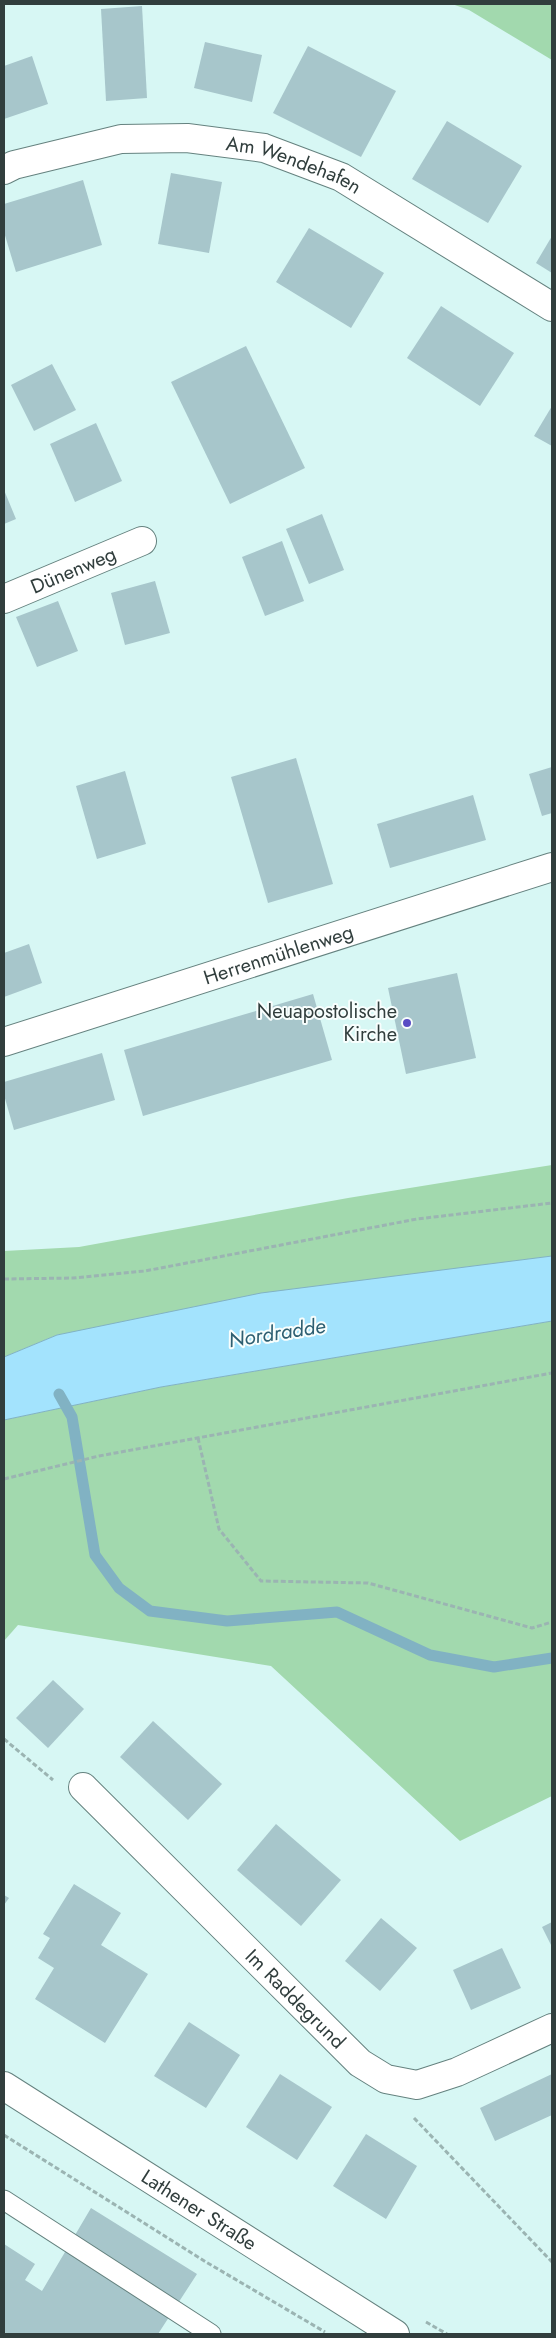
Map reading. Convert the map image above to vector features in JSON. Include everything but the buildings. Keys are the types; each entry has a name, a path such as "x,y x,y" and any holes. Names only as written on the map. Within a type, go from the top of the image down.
{"street":[{"name":"Am Wendehafen","path":"4,170 14,165 121,139 187,138 264,148 341,177 552,308"},
{"name":"Dünenweg","path":"4,599 142,541"},
{"name":"Herrenmühlenweg","path":"4,1042 552,867"},
{"name":"Im Raddegrund","path":"83,1787 360,2063 386,2079 417,2085 457,2072 552,2028"},
{"name":"Lathener Straße","path":"4,2086 279,2259 389,2333"}],"lane":[{"path":"4,2200 211,2334"}],"path":[{"path":"4,1279 73,1278 145,1271 417,1219 552,1203"},
{"path":"4,1478 94,1457 552,1373"},
{"path":"198,1438 219,1529 261,1581 368,1583 532,1628 552,1622"},
{"path":"4,1738 52,1779 83,1787"},
{"path":"386,2079 414,2119 552,2262"},
{"path":"4,2135 206,2262 330,2334"}],"green space":[{"path":"452,4 552,4 552,60 469,10"},
{"path":"552,1165 552,1256 57,1335 4,1357 4,1251 79,1247 348,1198"},
{"path":"552,1321 552,1796 460,1841 271,1666 18,1625 4,1641 4,1420 161,1387"}],"water":[{"name":"Nordradde","path":"552,1256 552,1321 161,1387 4,1420 4,1357 57,1335 261,1293"}],"waterway":[{"path":"59,1394 72,1417 95,1555 119,1588 150,1611 227,1621 337,1612 430,1655 494,1667 552,1658"}],"place":[{"name":"Neuapostolische Kirche","path":"407,1023"}]}
